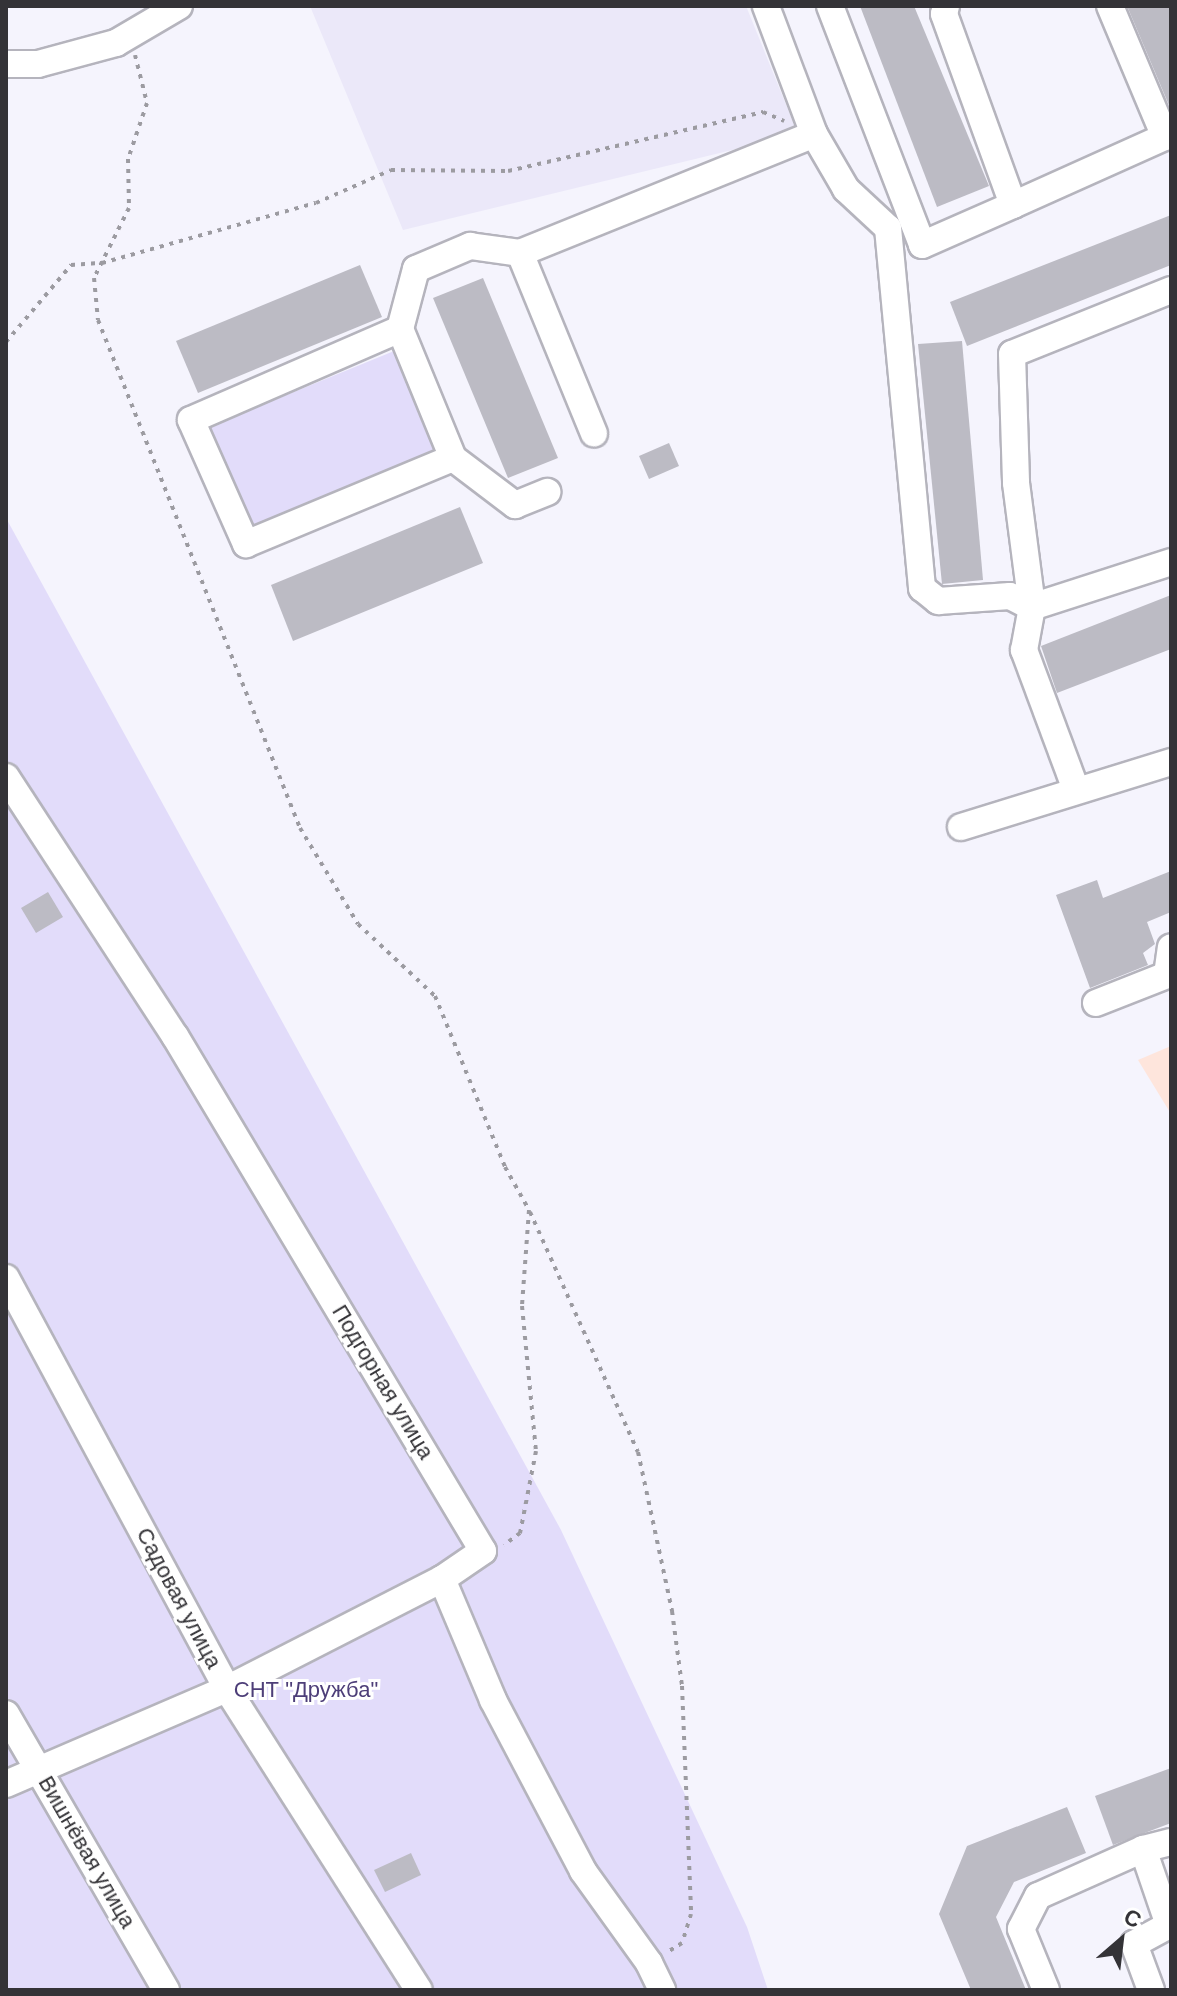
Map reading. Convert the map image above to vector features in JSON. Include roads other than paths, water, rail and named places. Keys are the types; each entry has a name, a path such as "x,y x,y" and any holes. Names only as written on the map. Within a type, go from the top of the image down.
{"street":[{"path":"6,64 38,64 116,43 135,29 179,6"},
{"path":"766,6 814,134 846,189 888,228 922,588 938,601 1010,596 1032,607 1171,562"},
{"path":"830,6 922,245 1168,136 1110,6"},
{"path":"946,6 944,14 1013,205"},
{"path":"548,492 515,505 453,458 400,329 416,269 470,246 520,253 814,134"},
{"path":"520,253 594,433"},
{"path":"1076,790 1024,650 1032,607 1016,483 1012,354 1171,290"},
{"path":"400,329 191,420 246,544 453,458"},
{"path":"961,827 1171,762"},
{"name":"Подгорная улица","path":"6,777 175,1036 483,1551 442,1579"},
{"path":"1096,1003 1167,975 1171,947"},
{"name":"Садовая улица","path":"6,1278 227,1689 419,1990"},
{"path":"6,1784 227,1689 442,1579 493,1700 583,1871 649,1963 662,1990"},
{"name":"Вишнёвая улица","path":"6,1714 166,1990"},
{"path":"1046,1990 1021,1929 1038,1896 1143,1849 1171,1842"},
{"path":"1143,1849 1170,1925 1134,1944 1151,1990"}],"park label":[{"name":"СНТ \"Дружба\"","path":"306,1690"}]}
